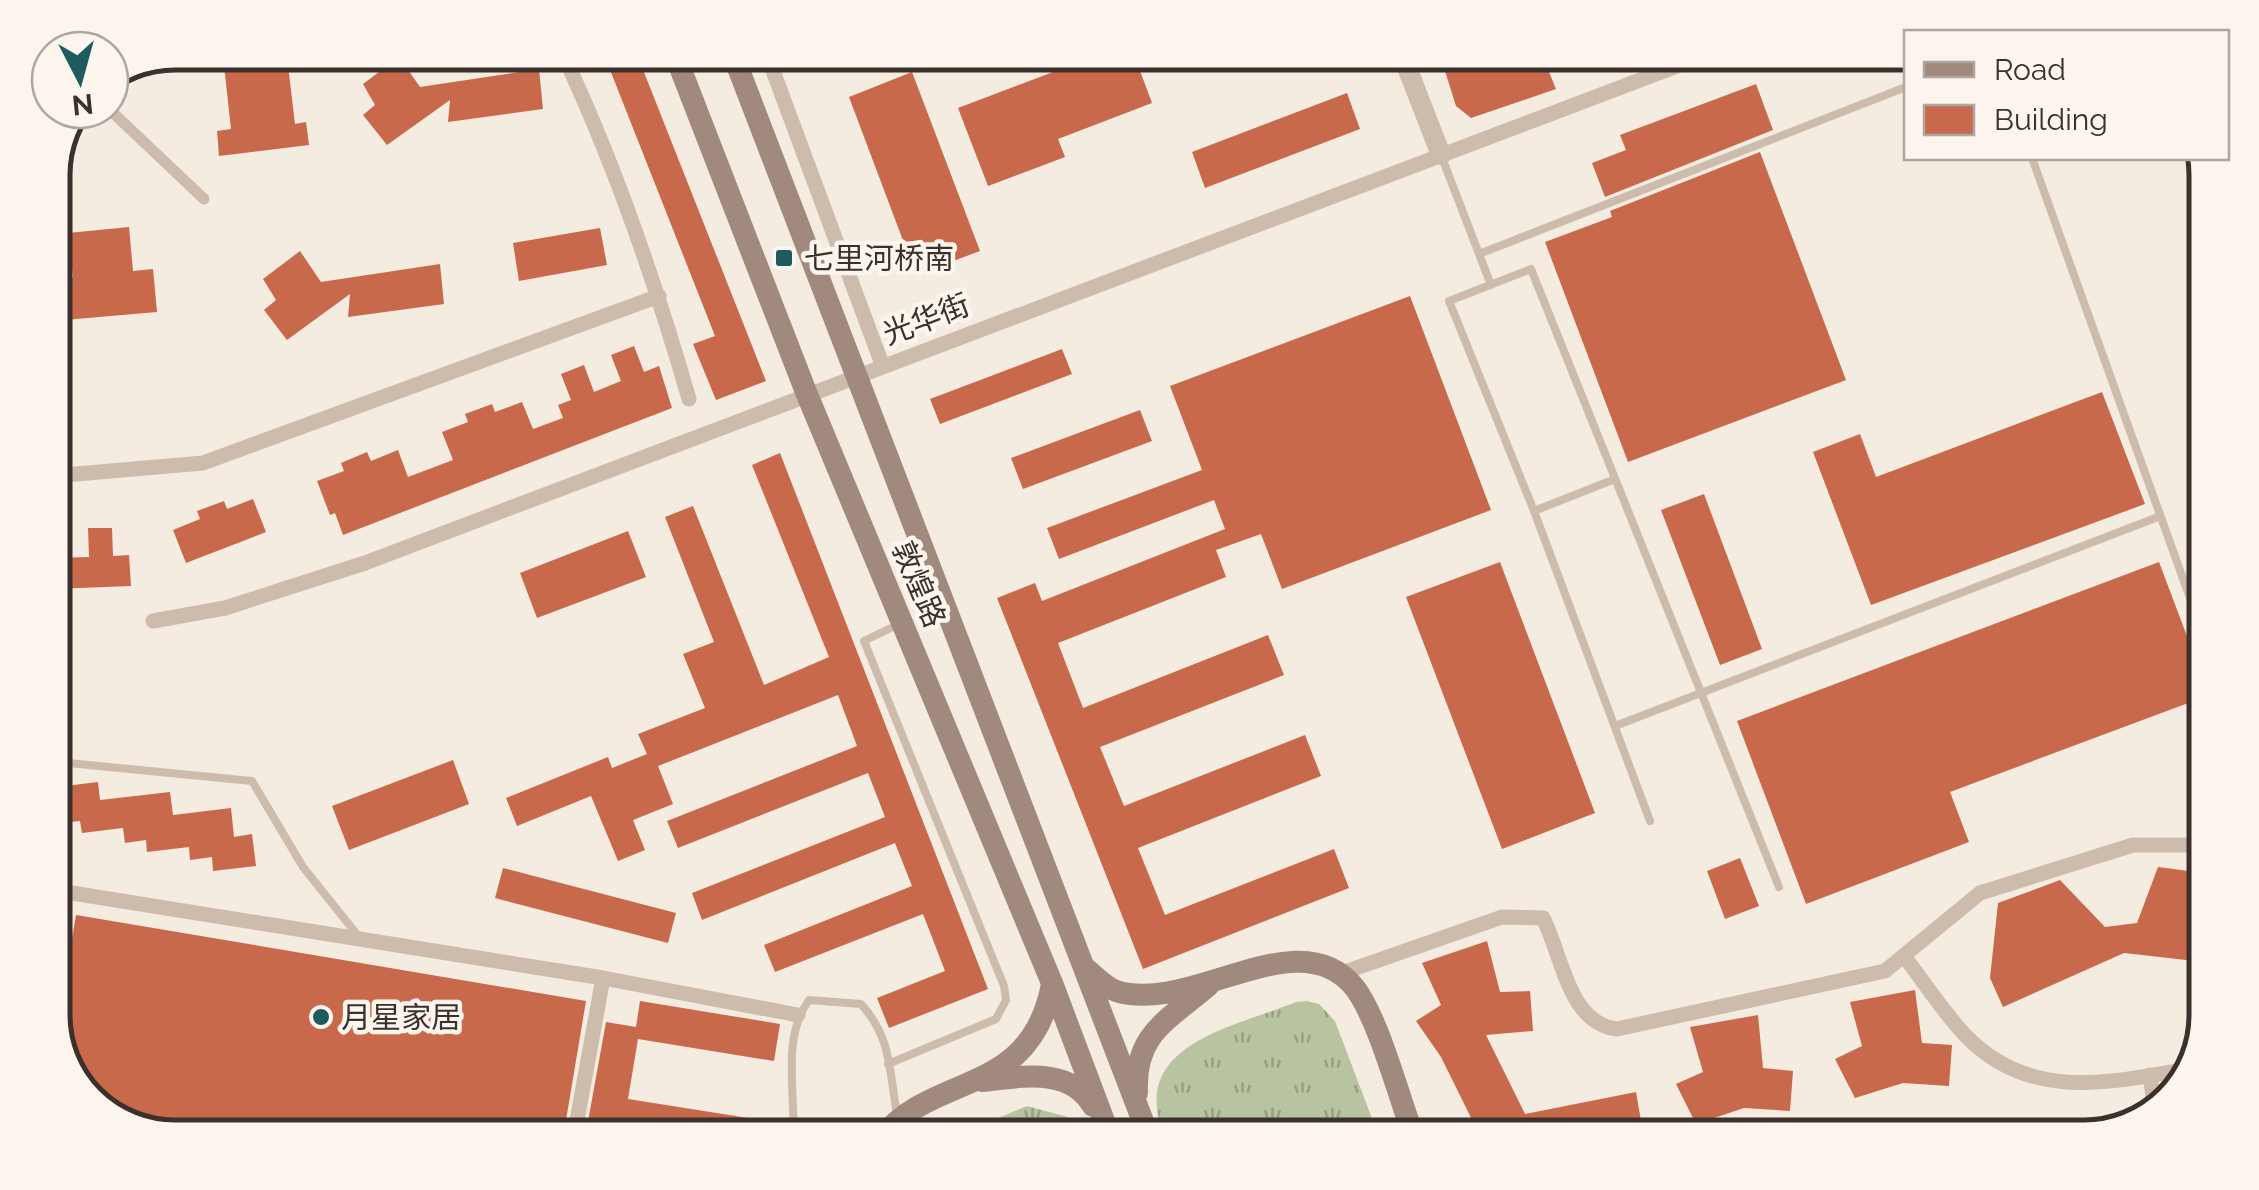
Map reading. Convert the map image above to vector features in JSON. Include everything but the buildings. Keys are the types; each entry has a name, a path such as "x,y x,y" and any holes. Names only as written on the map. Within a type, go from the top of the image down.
{"main road":[{"name":"敦煌路","path":"681,70 806,392 1052,983 1104,1120"},
{"name":"敦煌路","path":"739,70 946,619 1142,1120"},
{"path":"1085,968 1114,990 1154,996 1300,959 1339,974 1366,1007 1407,1120"},
{"path":"898,1118 979,1082 1030,1042 1048,1004 1052,983"},
{"path":"1138,1110 1136,1070 1143,1042 1211,984"},
{"path":"979,1082 1046,1075 1084,1090 1101,1120"}],"street":[{"path":"570,70 592,116 659,296 688,400"},
{"path":"773,70 882,364"},
{"path":"1408,70 1441,155"},
{"name":"光华街","path":"153,621 225,608 365,563 806,392 1666,70"},
{"path":"130,129 204,199"},
{"path":"70,475 203,463 659,296"},
{"path":"1339,974 1502,917 1543,918 1583,1015 1597,1026 1617,1028 1885,971 1980,894 2134,845 2189,845"},
{"path":"70,893 604,978 798,1015"},
{"path":"1904,956 1968,1037 2016,1073 2062,1084 2172,1072"},
{"path":"577,1120 604,978"},
{"path":"2150,1075 2153,1094"}],"lane":[{"path":"1479,254 1904,88"},
{"path":"1441,155 1491,285"},
{"path":"2033,160 2189,597"},
{"path":"1650,820 1450,301 1531,269 1779,887"},
{"path":"1534,511 1615,479"},
{"path":"1615,726 2158,517"},
{"path":"888,1064 996,1019 1006,1000 1004,986 864,641 902,622"},
{"path":"70,762 252,780 303,867 342,910 361,940"},
{"path":"793,1120 792,1054 798,1015 809,1000 861,1004 886,1040 898,1118"}],"green space":[{"path":"1296,1002 1319,1004 1335,1021 1373,1120 1161,1120 1157,1106 1160,1081 1172,1061 1216,1032"},
{"path":"1027,1106 1071,1120 993,1120"}],"place":[{"name":"七里河桥南","path":"784,258"},
{"name":"月星家居","path":"321,1017"}]}
